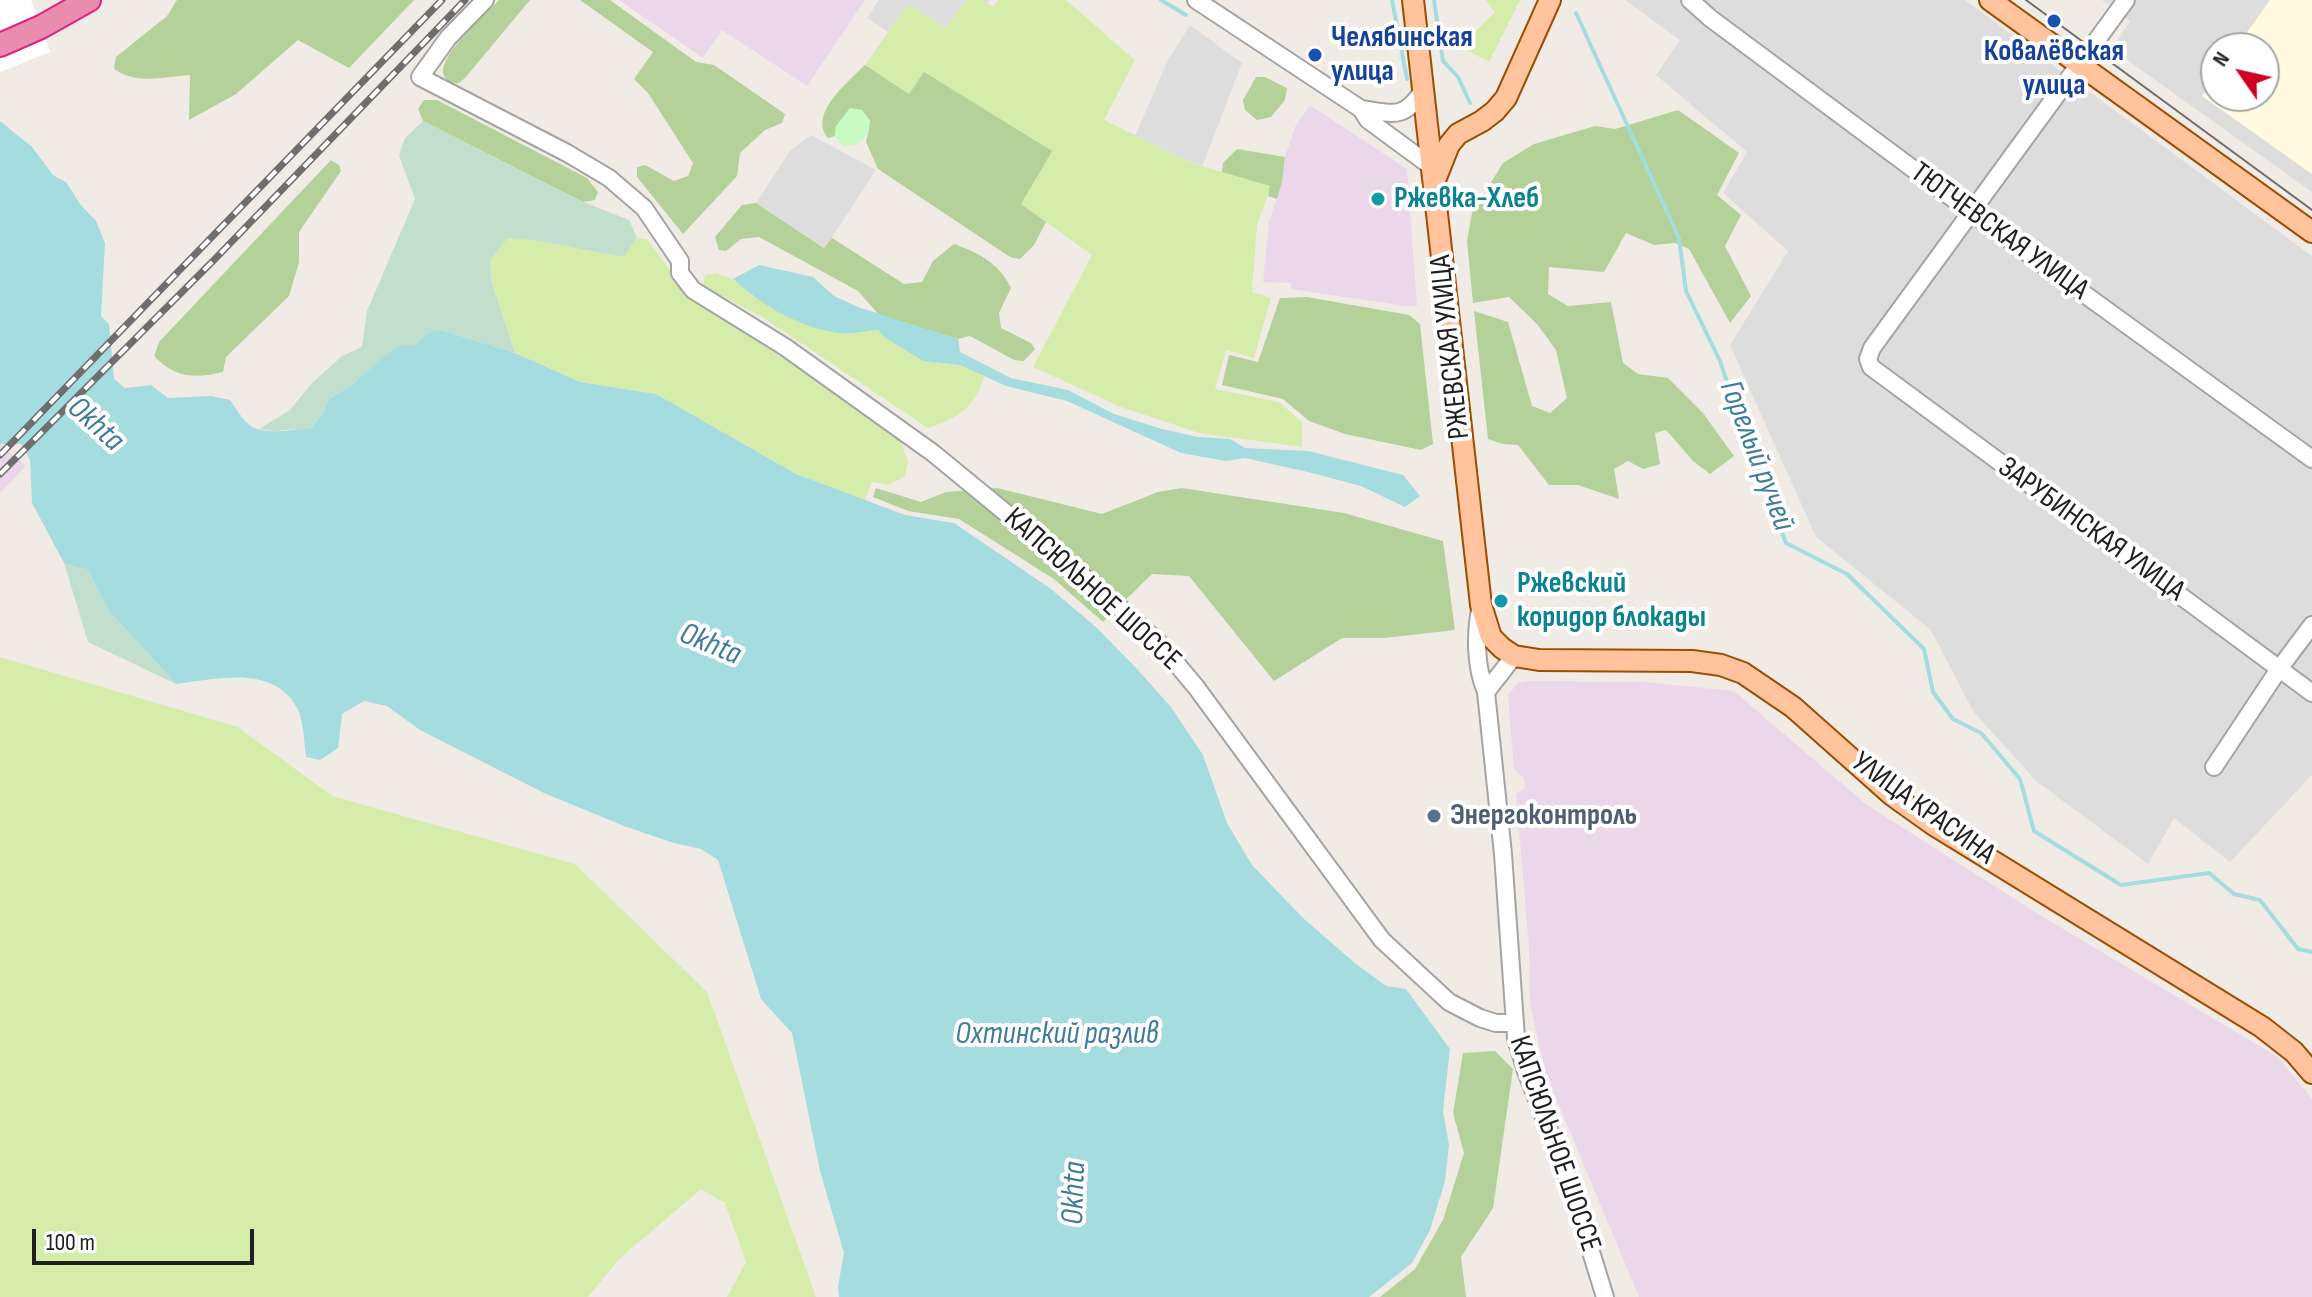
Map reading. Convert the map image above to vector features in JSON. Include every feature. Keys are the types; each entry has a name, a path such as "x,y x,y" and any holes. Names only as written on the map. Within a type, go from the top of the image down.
{"highway":[{"path":"0,45 41,27 89,0"}],"main road":[{"name":"РЖЕВСКАЯ УЛИЦА","path":"1413,0 1481,605"},
{"path":"1433,175 1458,134 1495,111 1506,98 1550,0"},
{"path":"1990,0 2312,232"},
{"path":"1481,605 1491,637 1514,656"},
{"name":"УЛИЦА КРАСИНА","path":"1514,656 1539,660 1692,661 1721,665 1743,673 1793,707 1892,795 1934,825 2262,1027 2294,1052 2312,1073"}],"street":[{"name":"КАПСЮЛЬНОЕ ШОССЕ","path":"485,0 448,38 420,77 609,178 644,208 680,261 680,273 693,290 785,347 898,427 1107,596 1159,643 1196,687 1382,940 1449,1002 1480,1018 1496,1023 1514,1023 1526,1071 1570,1184 1605,1297"},
{"path":"1196,0 1361,109 1391,115 1415,103 1423,90"},
{"name":"ТЮТЧЕВСКАЯ УЛИЦА","path":"1690,0 1971,212 2312,459"},
{"path":"1971,212 2126,0"},
{"path":"1361,109 1368,120 1433,175"},
{"name":"ЗАРУБИНСКАЯ УЛИЦА","path":"1971,212 1872,348 1868,359 1871,367 2312,693"},
{"name":"РЖЕВСКАЯ УЛИЦА","path":"1481,605 1476,625 1503,854 1514,1023"},
{"path":"2214,767 2312,625"},
{"path":"1486,692 1514,656"}],"shaded area":[{"path":"619,0 865,0 807,86 722,30 703,58"},
{"path":"879,0 989,0 944,69 867,18"},
{"path":"1625,0 1965,0 2312,256 2312,775 2230,862 2174,818 2148,864 2036,781 1973,711 1931,630 1816,537 1730,345 1788,251 1723,193 1747,152 1656,75 1680,40"},
{"path":"2102,0 2312,0 2312,192 2200,112 2280,112 2280,32 2200,32 2200,112 2112,49 2130,21"},
{"path":"2270,0 2312,0 2312,174 2225,112 2280,112 2280,32 2247,32"},
{"path":"1190,25 1242,63 1202,167 1135,136 1168,60"},
{"path":"1310,105 1407,169 1417,306 1291,289 1291,283 1263,282 1269,222 1282,182 1285,157 1295,127"},
{"path":"811,135 876,170 825,248 756,203 790,151"},
{"path":"0,443 26,466 0,493"},
{"path":"1645,682 1734,691 1867,805 2043,917 2278,1057 2312,1099 2312,1297 1639,1297 1545,1072 1530,1003 1529,947 1516,794 1525,788 1524,778 1514,770 1508,695 1518,683"}],"green space":[{"path":"177,0 414,0 349,68 298,40 236,94 189,120 190,75 141,78 114,69 116,57 167,16"},
{"path":"499,0 530,0 465,78 452,84 443,74 451,52"},
{"path":"580,0 610,0 696,62 714,65 785,114 782,123 765,130 740,153 737,176 683,234 637,177 637,167 645,165 674,181 688,176 693,163 648,93 634,79 653,52"},
{"path":"966,0 983,0 993,7 998,0 1066,0 1135,60 1104,120 1194,164 1271,186 1257,225 1252,292 1271,298 1254,358 1226,350 1215,389 1279,402 1302,422 1302,447 1199,433 1121,407 1033,367 1092,255 1021,204 925,72 909,94 865,65 908,4 946,28"},
{"path":"1486,0 1520,0 1489,62 1460,47 1495,12"},
{"path":"865,65 909,94 924,72 1052,151 1021,204 1046,222 1034,245 1020,259 1010,257 878,169 866,142 869,129 836,126 835,136 828,138 823,129 826,109"},
{"path":"1256,77 1265,77 1287,88 1285,100 1271,117 1257,120 1245,110 1243,100"},
{"path":"424,100 437,100 587,178 598,192 595,200 583,202 423,121 418,109"},
{"path":"850,108 862,110 870,120 865,137 847,146 841,145 835,136 836,126"},
{"path":"1678,110 1739,153 1717,195 1741,215 1725,246 1751,296 1730,323 1689,249 1675,243 1654,245 1626,233 1604,272 1549,267 1548,294 1568,306 1611,302 1623,363 1638,374 1668,378 1703,413 1734,456 1710,474 1693,461 1666,430 1655,433 1660,464 1643,469 1628,461 1614,469 1619,499 1578,485 1549,485 1518,445 1488,439 1474,311 1508,322 1532,406 1550,413 1567,398 1556,350 1537,324 1509,297 1473,303 1467,241 1472,213 1503,163 1534,144 1595,126 1615,129"},
{"path":"423,121 583,202 629,220 637,238 624,257 508,238 490,260 492,283 515,353 441,330 329,399 323,414 311,428 259,429 290,410 311,384 342,356 362,347 367,311 415,199 399,155 405,138"},
{"path":"1237,149 1285,157 1277,199 1268,196 1270,186 1222,172 1223,163"},
{"path":"331,160 339,165 341,171 299,232 299,262 289,296 226,357 223,372 186,375 162,363 154,356 159,342"},
{"path":"756,203 824,248 832,238 904,284 922,282 933,261 954,244 980,255 1001,272 1011,288 999,313 1001,328 1031,343 1035,349 1024,361 1014,360 970,336 958,339 880,316 858,291 759,237 741,239 726,251 719,250 715,237 742,205"},
{"path":"508,238 624,257 637,238 647,239 683,288 701,305 897,432 908,461 905,476 889,485 872,482 865,500 796,474 656,394 580,382 515,353 492,283 490,259"},
{"path":"716,273 733,279 752,296 841,333 878,330 923,361 960,365 984,376 976,396 957,416 928,428 762,317 703,286 705,275"},
{"path":"1307,297 1409,315 1420,324 1433,444 1421,450 1345,434 1309,421 1283,399 1222,385 1229,355 1258,362 1280,298"},
{"path":"876,488 921,502 946,492 997,488 1102,514 1158,492 1182,488 1344,513 1443,541 1455,630 1384,638 1342,638 1274,681 1189,576 1152,574 1103,622 1054,579 959,519 908,511 873,497"},
{"path":"64,563 88,570 109,611 176,684 88,642"},
{"path":"0,657 238,727 332,796 575,864 707,992 816,1297 727,1297 746,1262 725,1203 701,1189 619,1259 588,1297 0,1297"},
{"path":"1495,1051 1513,1069 1493,1208 1461,1257 1466,1297 1380,1297 1415,1269 1443,1220 1464,1153 1453,1113 1463,1053"}],"water":[{"name":"Охтинский разлив","path":"0,121 32,147 53,175 66,182 96,221 105,243 101,316 109,324 114,379 125,388 151,385 168,398 211,396 230,400 248,424 265,431 311,428 323,414 329,399 353,384 397,346 416,345 428,333 441,330 515,353 580,382 656,394 796,474 905,515 954,523 1051,589 1097,628 1171,707 1203,755 1227,823 1252,865 1303,918 1356,964 1386,986 1406,989 1450,1049 1443,1111 1449,1145 1445,1181 1430,1230 1412,1263 1369,1297 839,1297 844,1253 820,1171 792,1033 761,999 718,860 701,849 624,826 544,793 420,730 387,706 364,701 342,714 338,748 320,760 306,757 299,713 287,694 274,685 243,678 176,684 109,611 88,570 64,563 32,503 30,460 21,444 0,444"},
{"path":"759,265 813,277 834,296 858,307 958,339 960,352 1011,378 1068,390 1114,414 1198,437 1230,439 1245,448 1308,451 1403,475 1420,496 1405,507 1361,486 1308,472 1245,458 1226,461 1181,453 1067,401 1006,386 960,365 923,361 878,330 839,333 810,326 769,306 733,279"}],"pier":[{"path":"0,0 31,0 50,52 0,72"}],"waterway":[{"path":"1161,0 1186,15"},
{"path":"1392,0 1407,79"},
{"path":"1434,0 1443,61 1458,77 1470,103"},
{"name":"Горелый ручей","path":"1576,13 1679,238 1686,291 1720,361 1786,543 1847,574 1924,649 1933,692 1953,719 1981,733 2020,779 2034,831 2121,885 2209,873 2234,894 2260,900 2298,949 2312,952"}],"tram line":[{"path":"2026,0 2312,210"}],"railway":[{"path":"0,455 442,0"},
{"path":"0,474 214,260 465,0"}],"place":[{"name":"Ковалёвская улица","path":"2054,21"},
{"name":"Челябинская улица","path":"1315,55"},
{"name":"Ржевка-Хлеб","path":"1378,199"},
{"name":"Ржевский коридор блокады","path":"1501,601"},
{"name":"Энергоконтроль","path":"1434,816"}],"water label":[{"name":"Okhta","path":"95,425"},
{"name":"Okhta","path":"710,645"},
{"name":"Okhta","path":"1075,1193"}]}
